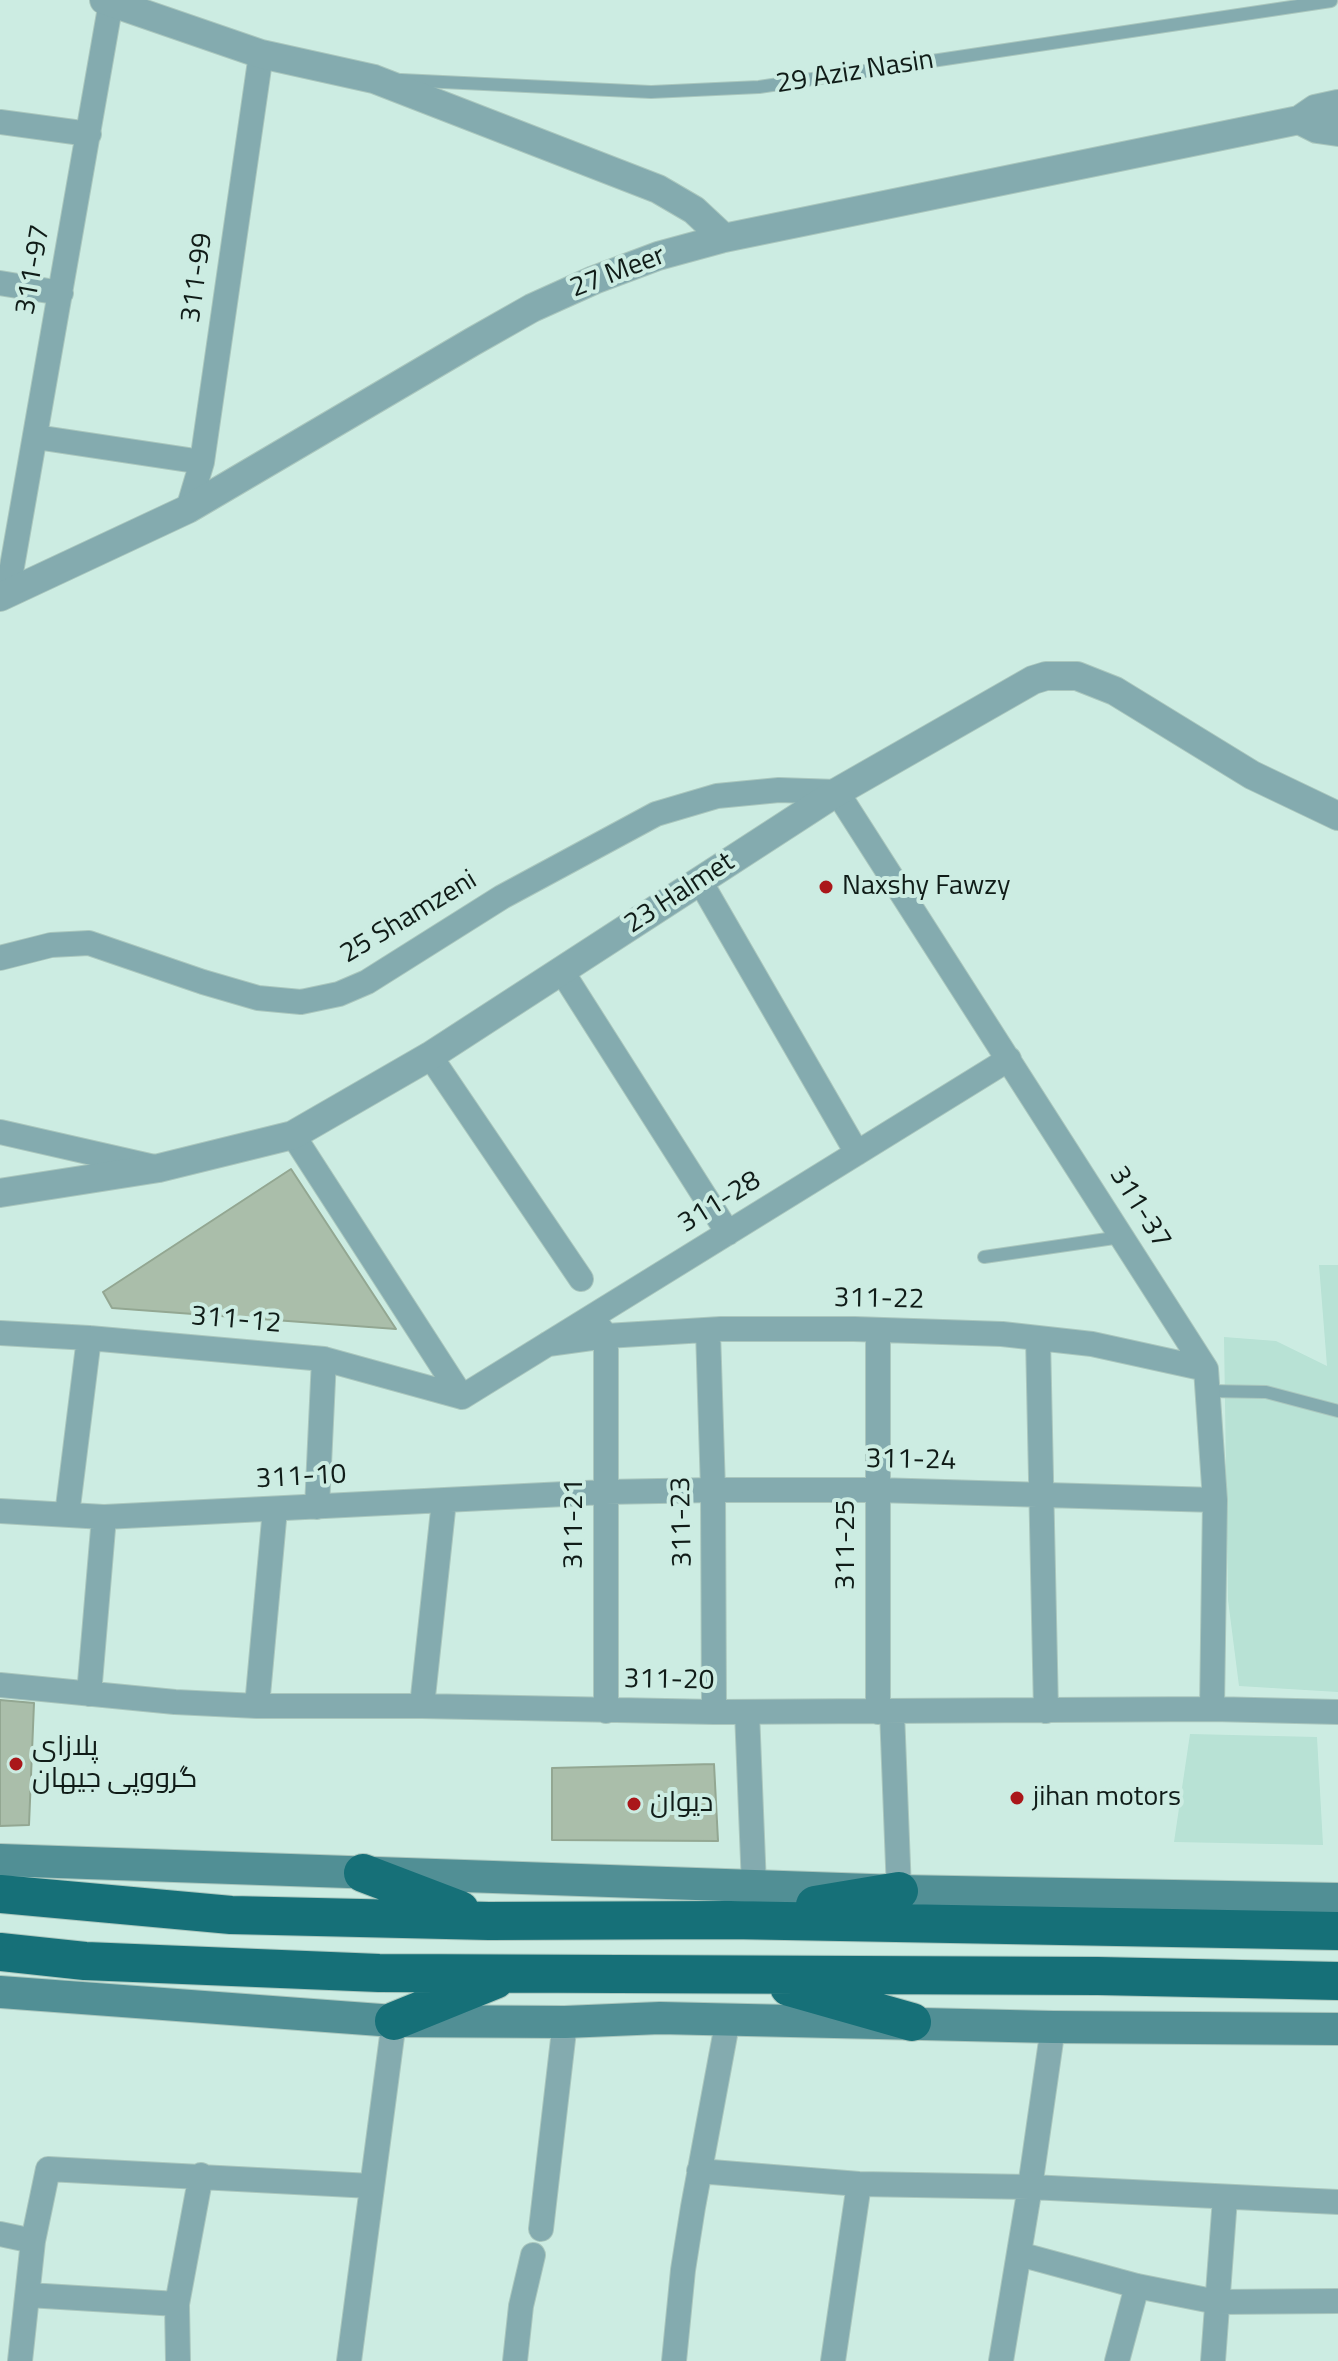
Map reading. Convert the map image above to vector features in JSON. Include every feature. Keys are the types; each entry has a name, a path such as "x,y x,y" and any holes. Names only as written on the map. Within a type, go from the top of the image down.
{"highway":[{"path":"363,1873 489,1921"},
{"path":"730,1920 899,1891"},
{"path":"0,1894 231,1915 1338,1931"},
{"path":"0,1952 85,1961 379,1973 1098,1976 1338,1981"},
{"path":"394,2021 514,1972"},
{"path":"744,1974 912,2022"}],"main road":[{"path":"0,1860 899,1891 1338,1899"},
{"path":"0,1992 394,2021 565,2022 660,2018 1053,2027 1338,2029"}],"street":[{"name":"29 Aziz Nasin","path":"108,1 261,54 374,79 658,189 694,210 724,238"},
{"name":"311-97","path":"3,596 9,535 36,437 89,134 108,1"},
{"name":"311-99","path":"188,509 202,462 261,54"},
{"name":"27 Meer","path":"3,596 188,509 532,308 658,256 724,238 1299,120 1315,109 1338,104"},
{"name":"27 Meer","path":"1299,120 1317,129 1338,132"},
{"path":"0,122 89,134"},
{"path":"0,283 61,293"},
{"path":"36,437 202,462"},
{"name":"23 Halmet","path":"0,1193 159,1168 293,1135 430,1056 837,792 1033,680 1062,674 1115,691 1252,775 1338,816"},
{"name":"25 Shamzeni","path":"0,958 51,945 89,943 258,998 301,1002 339,994 367,982 502,897 656,814 717,796 779,790 837,792"},
{"name":"311-37","path":"837,792 1009,1059 1207,1380 1215,1500 1212,1709"},
{"path":"700,881 857,1153"},
{"path":"561,970 728,1233"},
{"path":"430,1056 581,1279"},
{"name":"311-28","path":"599,1326 728,1233 1009,1059"},
{"path":"0,1132 159,1168"},
{"path":"293,1135 462,1397"},
{"name":"311-22","path":"462,1397 548,1344 599,1326 708,1331 878,1330 1002,1334 1092,1344 1207,1380"},
{"name":"311-21","path":"599,1326 605,1492 606,1711"},
{"name":"311-25","path":"878,1330 877,1490 885,1712 899,1891"},
{"name":"311-23","path":"708,1331 713,1490 714,1712"},
{"name":"311-12","path":"0,1333 324,1359 462,1397"},
{"path":"67,1515 89,1338"},
{"path":"1038,1338 1046,1711"},
{"path":"317,1507 324,1359"},
{"name":"311-24","path":"605,1492 877,1490 1215,1500"},
{"name":"311-10","path":"0,1511 104,1517 605,1492"},
{"path":"422,1706 444,1501"},
{"path":"257,1706 275,1509"},
{"path":"89,1694 104,1517"},
{"name":"311-20","path":"0,1685 175,1702 257,1706 714,1712 1212,1709 1338,1712"},
{"path":"747,1712 754,1886"},
{"path":"674,2361 683,2270 728,2019"},
{"path":"349,2361 394,2021"},
{"path":"541,2229 565,2022"},
{"path":"1001,2361 1053,2027"},
{"path":"20,2361 33,2241 48,2169 371,2186"},
{"path":"699,2171 859,2184 1030,2187 1338,2202"},
{"path":"180,2361 177,2304 201,2175"},
{"path":"833,2361 859,2184"},
{"path":"1213,2361 1225,2198"},
{"path":"0,2234 33,2241"},
{"path":"1019,2254 1137,2286 1217,2302 1338,2301"},
{"path":"515,2361 521,2306 533,2255"},
{"path":"1117,2361 1137,2286"},
{"path":"28,2295 177,2304"}],"lane":[{"name":"29 Aziz Nasin","path":"374,79 651,92 759,87 1331,1"},
{"path":"984,1257 1121,1237"},
{"path":"1207,1380 1338,1411"}],"shaded area":[{"path":"1319,1265 1338,1265 1338,1692 1239,1686 1228,1600 1224,1337 1276,1341 1327,1366"},
{"path":"1190,1734 1317,1737 1323,1845 1174,1842"}],"building":[{"path":"291,1169 396,1329 112,1308 103,1292"},
{"name":"پلازای گرووپی جیهان","path":"0,1700 34,1703 29,1825 0,1826"},
{"name":"دیوان","path":"714,1764 718,1841 552,1840 552,1768"}],"place":[{"name":"Naxshy Fawzy","path":"826,887"},
{"name":"پلازای گرووپی جیهان","path":"16,1764"},
{"name":"jihan motors","path":"1017,1798"},
{"name":"دیوان","path":"634,1804"}]}
